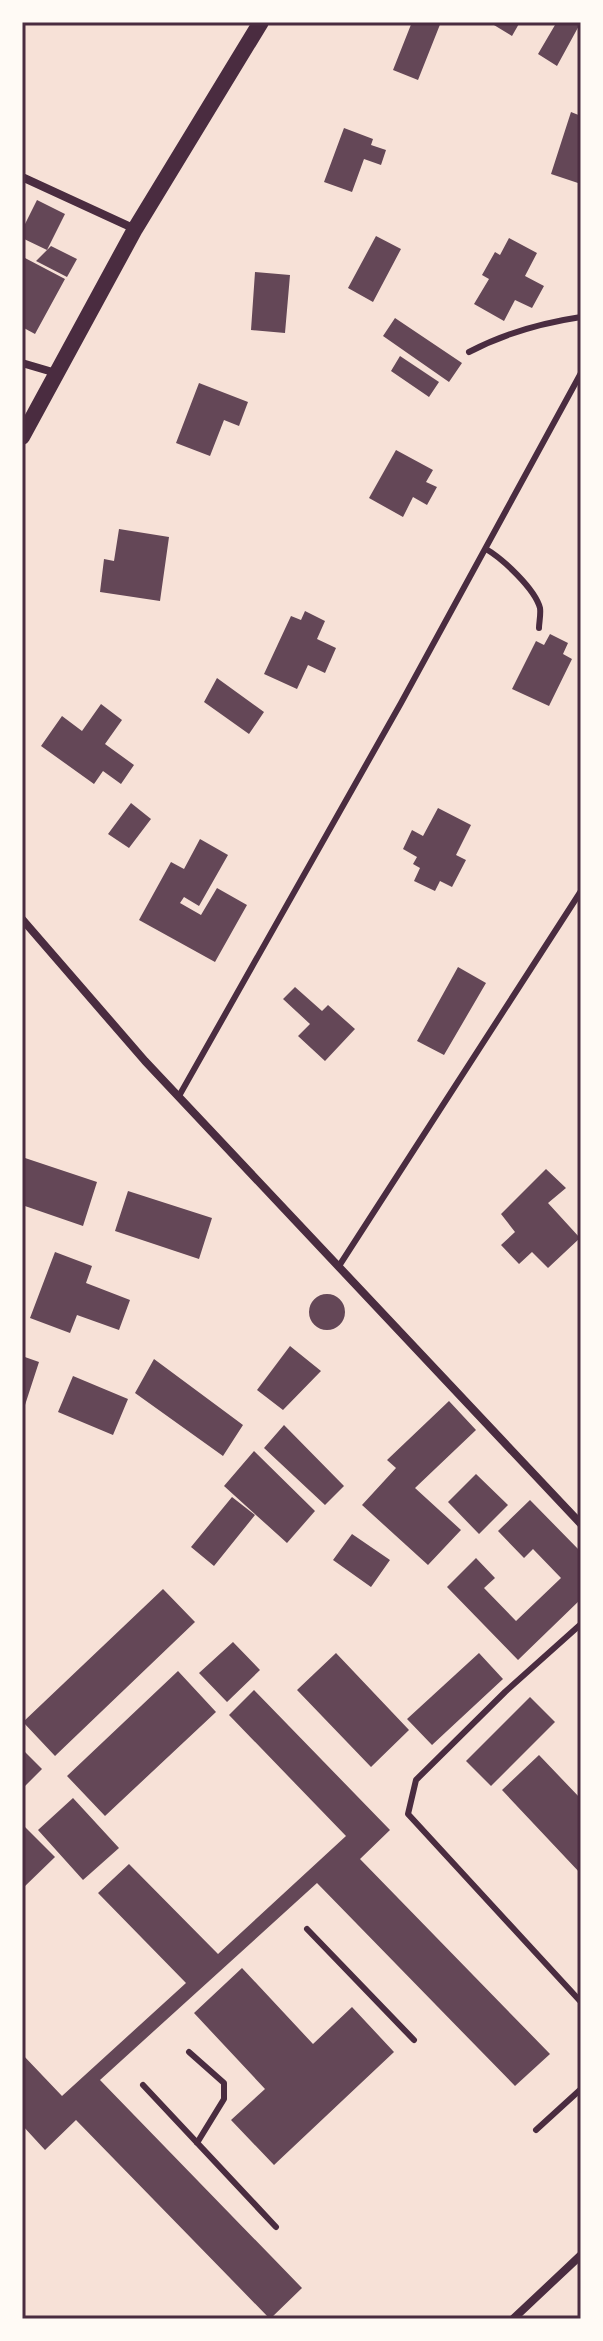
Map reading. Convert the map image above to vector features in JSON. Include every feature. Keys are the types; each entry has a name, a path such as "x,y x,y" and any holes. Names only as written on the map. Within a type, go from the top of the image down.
{"main road":[{"path":"22,437 135,229 261,22"}],"street":[{"path":"22,177 135,229"},
{"path":"22,363 56,373"},
{"path":"22,919 179,1096 581,1524"},
{"path":"513,2319 581,2255"}],"lane":[{"path":"469,352 521,329 581,317"},
{"path":"179,1096 486,549 581,373"},
{"path":"486,549 505,561 527,588 540,608 539,628"},
{"path":"339,1266 581,891"},
{"path":"581,1624 505,1692 416,1780 408,1814 581,2002"},
{"path":"307,1929 414,2040"},
{"path":"189,2052 224,2083 224,2099 197,2143"},
{"path":"143,2085 276,2227"},
{"path":"536,2130 581,2089"}],"building":[{"path":"412,22 441,22 418,80 393,70"},
{"path":"489,22 520,22 512,36"},
{"path":"551,22 581,22 557,66 538,54 555,25"},
{"path":"571,112 581,116 581,184 551,174"},
{"path":"344,128 373,139 371,145 386,150 381,165 364,159 352,192 324,182"},
{"path":"37,200 65,214 47,250 22,238 22,230"},
{"path":"376,236 401,249 373,302 348,288"},
{"path":"509,238 537,253 525,276 544,286 532,308 515,300 504,321 474,304 489,279 482,275 495,252 500,255"},
{"path":"51,246 77,259 67,277 36,261"},
{"path":"25,258 65,279 35,334 22,327 22,263"},
{"path":"255,272 290,275 285,333 251,330"},
{"path":"395,318 462,363 449,382 383,336"},
{"path":"400,356 439,382 429,397 391,371"},
{"path":"199,383 248,402 239,426 224,420 210,456 176,443"},
{"path":"396,450 433,470 426,482 437,487 427,505 413,497 403,517 369,498"},
{"path":"119,529 169,537 160,601 100,592 104,559 114,561"},
{"path":"305,611 325,621 317,639 336,648 325,673 308,665 297,689 264,674 291,616 301,620"},
{"path":"550,634 568,643 563,654 572,659 549,706 512,689 536,641 544,645"},
{"path":"217,678 264,712 249,734 204,702"},
{"path":"101,704 122,720 105,744 134,765 121,784 103,771 94,784 41,746 62,716 82,731"},
{"path":"131,803 151,819 129,848 108,834"},
{"path":"438,808 471,825 456,855 466,860 452,887 440,881 435,891 414,881 420,868 413,864 417,857 403,849 412,830 423,836"},
{"path":"200,839 228,855 199,906 184,897 180,903 201,915 217,888 247,905 215,962 139,920 171,862 184,869"},
{"path":"458,967 486,983 444,1055 417,1041"},
{"path":"295,987 322,1011 328,1005 355,1029 325,1061 298,1036 310,1024 283,999"},
{"path":"22,1157 97,1182 83,1226 22,1205"},
{"path":"546,1169 566,1188 548,1203 580,1238 548,1268 532,1252 519,1264 501,1245 515,1232 501,1214"},
{"path":"128,1191 212,1218 199,1259 115,1231"},
{"path":"55,1252 92,1266 86,1283 130,1300 119,1330 77,1315 70,1333 30,1318"},
{"path":"327,1294 340,1299 345,1312 340,1325 327,1330 314,1325 309,1312 314,1299"},
{"path":"290,1346 321,1371 283,1410 257,1390"},
{"path":"22,1356 39,1362 25,1405 22,1404"},
{"path":"154,1359 243,1425 223,1456 135,1393"},
{"path":"73,1376 128,1399 113,1435 58,1412"},
{"path":"449,1401 476,1430 415,1488 461,1530 428,1565 362,1505 396,1468 387,1460"},
{"path":"284,1425 344,1486 325,1505 264,1448"},
{"path":"254,1451 315,1511 287,1543 224,1486"},
{"path":"476,1474 508,1505 479,1534 448,1502"},
{"path":"232,1497 255,1515 214,1566 191,1547"},
{"path":"530,1500 581,1552 581,1599 518,1660 447,1587 476,1558 495,1578 484,1588 516,1621 561,1578 533,1549 524,1558 498,1531"},
{"path":"352,1534 390,1560 371,1587 333,1560"},
{"path":"163,1589 195,1622 55,1756 23,1722"},
{"path":"233,1642 260,1670 227,1702 199,1673"},
{"path":"336,1653 409,1730 371,1767 297,1690"},
{"path":"479,1653 503,1679 432,1745 407,1719"},
{"path":"178,1671 216,1712 105,1816 67,1776"},
{"path":"254,1690 390,1830 360,1859 550,2054 515,2086 317,1883 100,2080 302,2288 270,2319 76,2120 45,2150 22,2125 22,2054 62,2096 186,1983 98,1893 129,1864 218,1954 346,1836 229,1715"},
{"path":"530,1697 555,1722 491,1786 466,1761"},
{"path":"22,1749 42,1769 22,1789"},
{"path":"539,1755 581,1799 581,1874 502,1790"},
{"path":"73,1798 119,1848 83,1880 38,1830"},
{"path":"22,1824 55,1857 22,1889"},
{"path":"242,1968 313,2044 352,2007 394,2052 274,2165 231,2120 265,2089 194,2013"}]}
